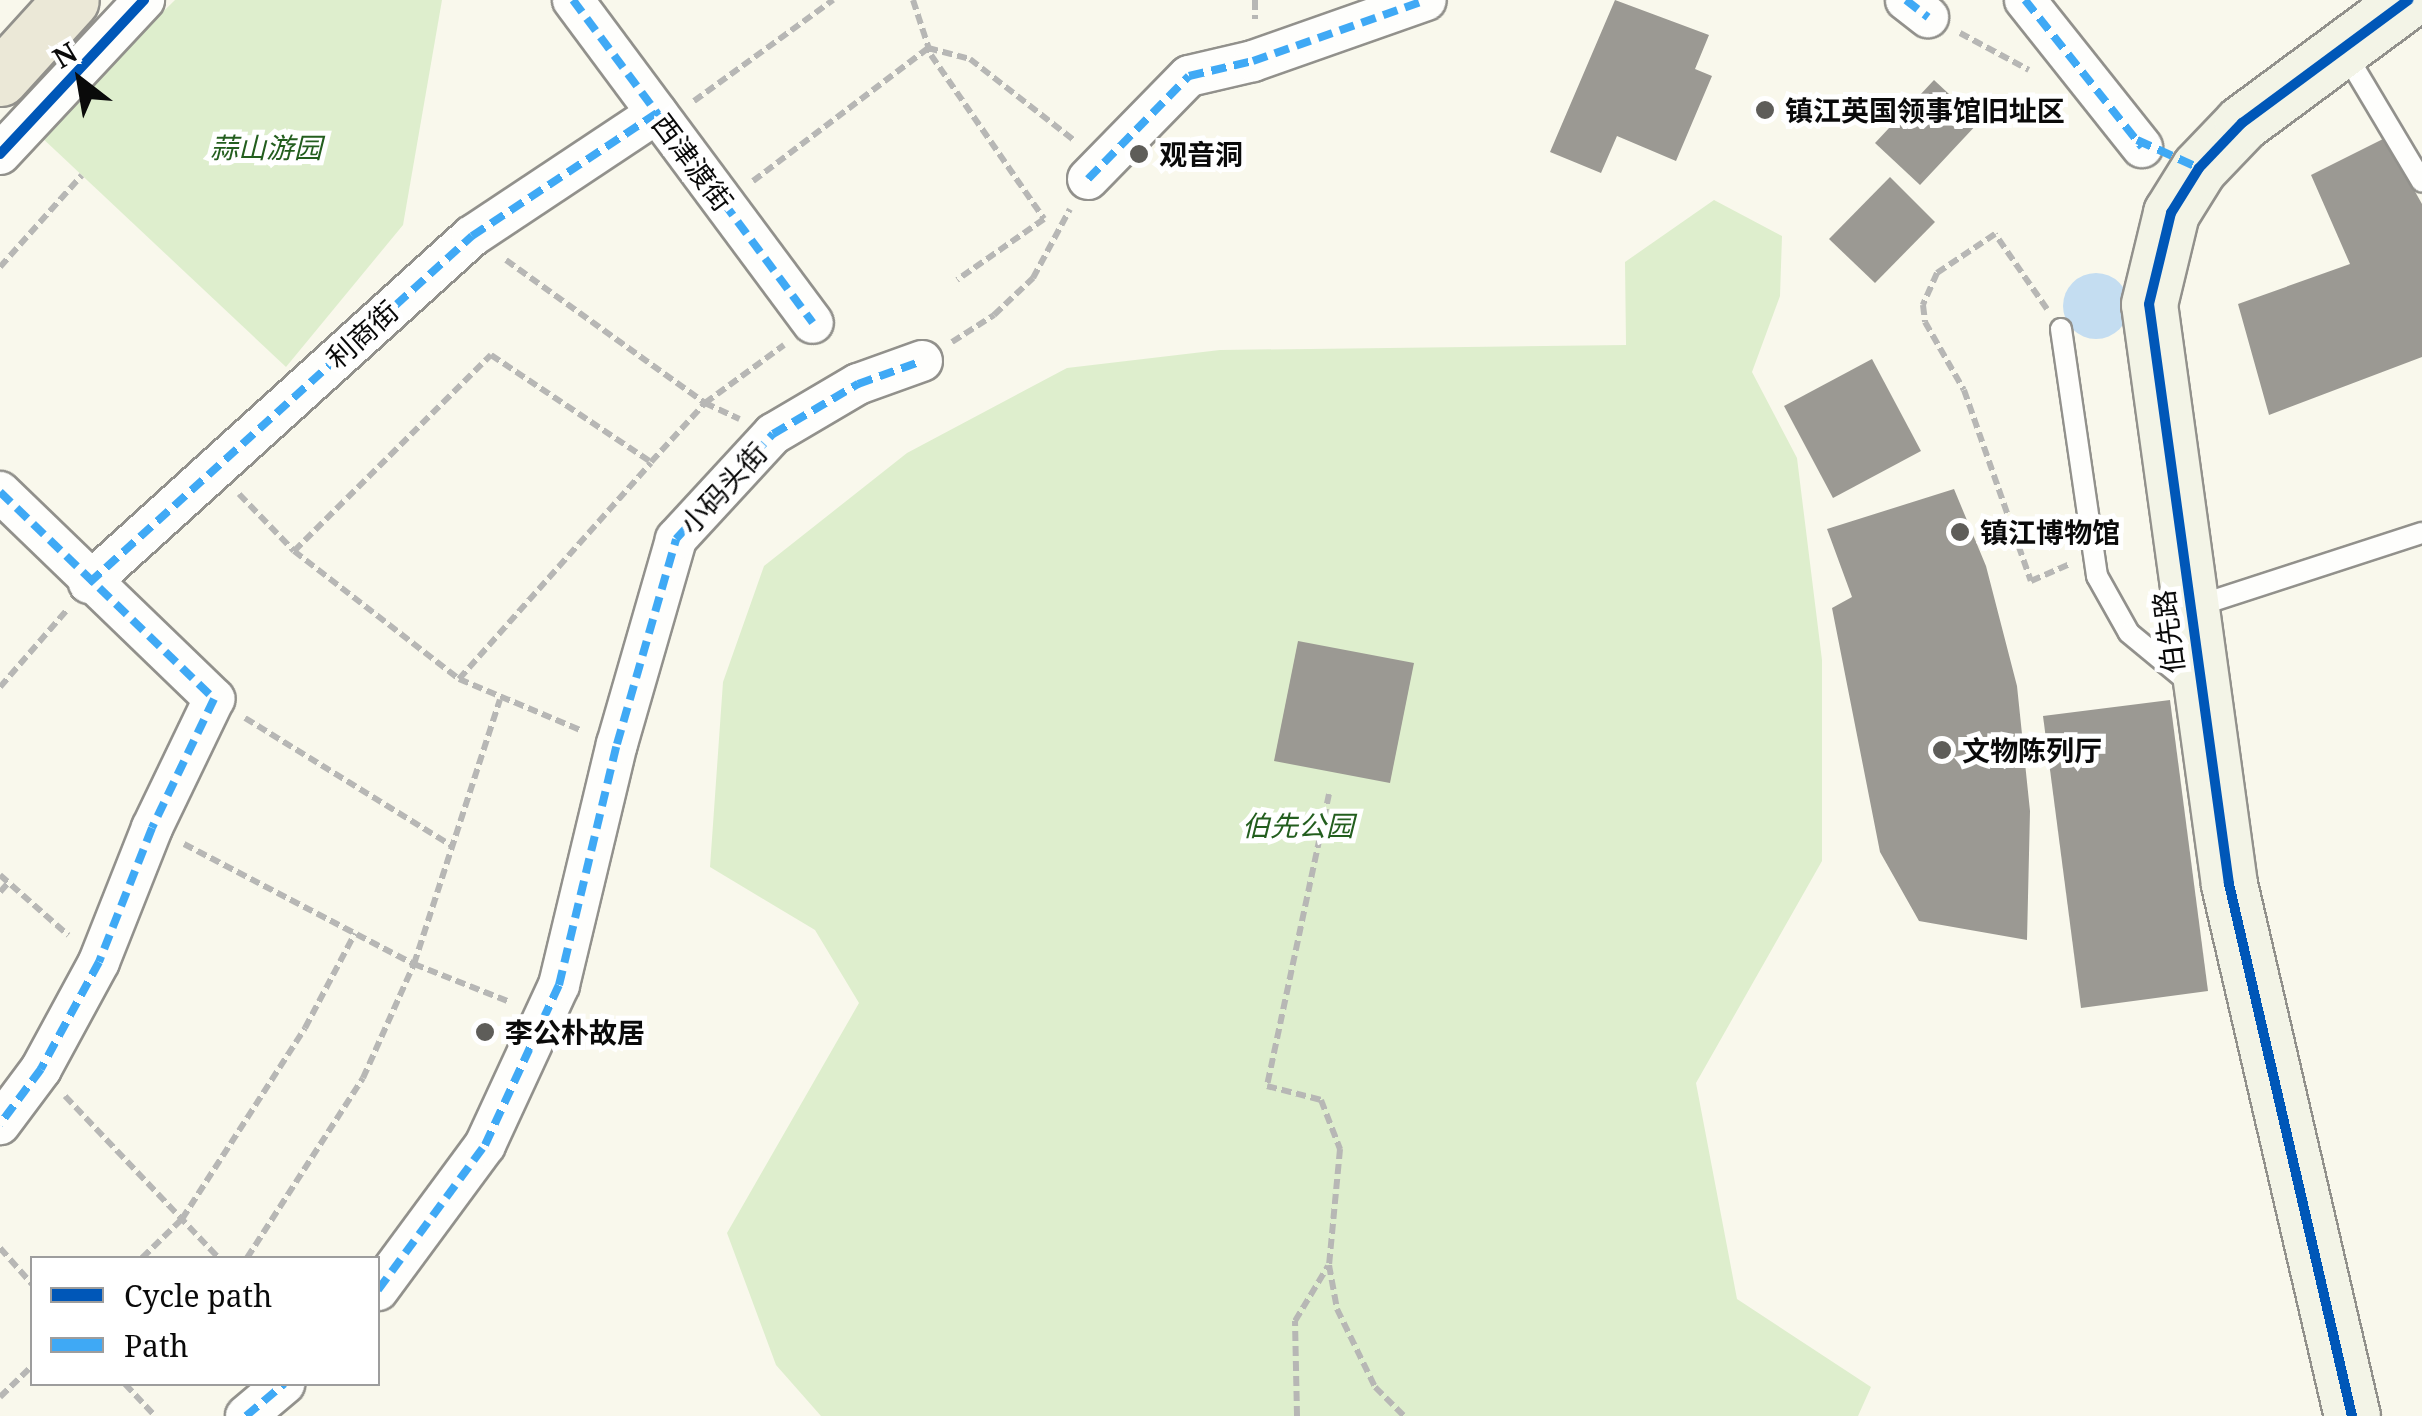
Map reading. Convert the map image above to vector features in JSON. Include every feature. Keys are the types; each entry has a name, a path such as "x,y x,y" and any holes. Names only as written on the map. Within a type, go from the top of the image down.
{"main road":[{"path":"0,22 19,0"},
{"path":"0,78 72,0"}],"street":[{"path":"0,154 144,0"},
{"name":"西津渡街","path":"573,0 813,323"},
{"path":"1099,169 1189,76 1253,61 1426,0"},
{"path":"2026,0 2142,146 2199,168"},
{"name":"伯先路","path":"2352,1416 2230,884 2198,690 2149,304 2170,212 2199,168 2242,123 2408,0"},
{"name":"利商街","path":"89,583 213,466 472,236 656,113"},
{"name":"小码头街","path":"380,1287 485,1144 544,1016 574,928 616,744 676,539 773,434 858,384 922,362"},
{"path":"0,492 89,583 214,699 152,828 99,962 41,1069 0,1124"},
{"path":"246,1416 282,1386"}],"lane":[{"path":"2342,49 2422,182"},
{"path":"2061,329 2097,576 2129,633 2198,690"},
{"path":"2188,609 2422,533"}],"path":[{"path":"656,113 676,114 834,0"},
{"path":"913,0 928,48 1044,219 957,280"},
{"path":"1255,0 1256,12"},
{"path":"922,362 994,315 1033,278 1099,169 970,59 928,48"},
{"path":"724,204 928,48"},
{"path":"0,267 82,175"},
{"path":"2031,582 1964,390 1925,322 1923,305 1937,273 1995,234 2061,329"},
{"path":"472,236 705,403"},
{"path":"460,678 705,403 813,323"},
{"path":"294,551 491,355 651,462"},
{"path":"213,466 294,551 460,678 500,700 616,744"},
{"path":"0,688 89,583"},
{"path":"214,699 452,846"},
{"path":"248,1256 364,1078 414,964 500,700"},
{"path":"1329,794 1266,1086 1321,1100 1340,1149 1329,1265 1337,1309 1376,1386 1404,1416"},
{"path":"152,828 414,964 544,1016"},
{"path":"0,875 99,962"},
{"path":"0,892 8,883"},
{"path":"144,1256 182,1218 305,1028 354,933"},
{"path":"41,1069 217,1256"},
{"path":"0,1248 30,1282"},
{"path":"1296,1416 1295,1321 1329,1265"},
{"path":"0,1397 30,1368"},
{"path":"127,1386 155,1416"}],"green space":[{"name":"蒜山游园","path":"175,0 442,0 403,225 286,367 38,134"},
{"name":"伯先公园","path":"1714,200 1782,236 1780,296 1752,372 1797,458 1822,660 1822,861 1696,1083 1737,1299 1871,1387 1858,1416 821,1416 776,1365 727,1233 859,1003 815,930 710,867 723,682 764,566 907,453 1067,368 1220,350 1626,345 1625,262"}],"water":[{"path":"2096,273 2119,283 2129,306 2119,329 2096,339 2073,329 2063,306 2073,283"}],"building":[{"path":"1615,0 1709,35 1695,69 1712,76 1676,161 1617,136 1601,173 1550,152"},
{"path":"1934,80 1979,122 1920,185 1875,143"},
{"path":"2385,138 2422,204 2422,357 2269,415 2238,304 2350,264 2311,175"},
{"path":"1890,177 1935,222 1875,283 1829,239"},
{"path":"1872,359 1921,451 1833,498 1784,406"},
{"name":"文物陈列厅","path":"1954,489 1986,566 2017,686 2030,811 2027,940 1919,921 1880,852 1832,608 1852,597 1827,529"},
{"path":"1298,641 1414,663 1390,783 1274,761"},
{"path":"2170,700 2208,991 2081,1008 2043,716"}],"marked path":[{"path":"573,0 813,323"},
{"path":"1088,179 1189,76 1253,61 1426,0"},
{"path":"1906,0 1928,17"},
{"path":"2025,0 2142,147"},
{"path":"89,583 472,236 657,113"},
{"path":"2137,140 2199,168"},
{"path":"380,1287 485,1145 559,985 617,744 676,539 773,434 858,384 922,361"},
{"path":"0,492 214,699 152,828 99,962 41,1069 0,1124"},
{"path":"246,1416 282,1386"}],"cycle path":[{"path":"0,154 144,0"},
{"path":"2352,1416 2229,884 2149,304 2171,213 2199,168 2242,123 2408,0"}],"place":[{"name":"镇江英国领事馆旧址区","path":"1765,110"},
{"name":"观音洞","path":"1139,154"},
{"name":"镇江博物馆","path":"1960,532"},
{"name":"文物陈列厅","path":"1942,750"},
{"name":"李公朴故居","path":"485,1032"}]}
